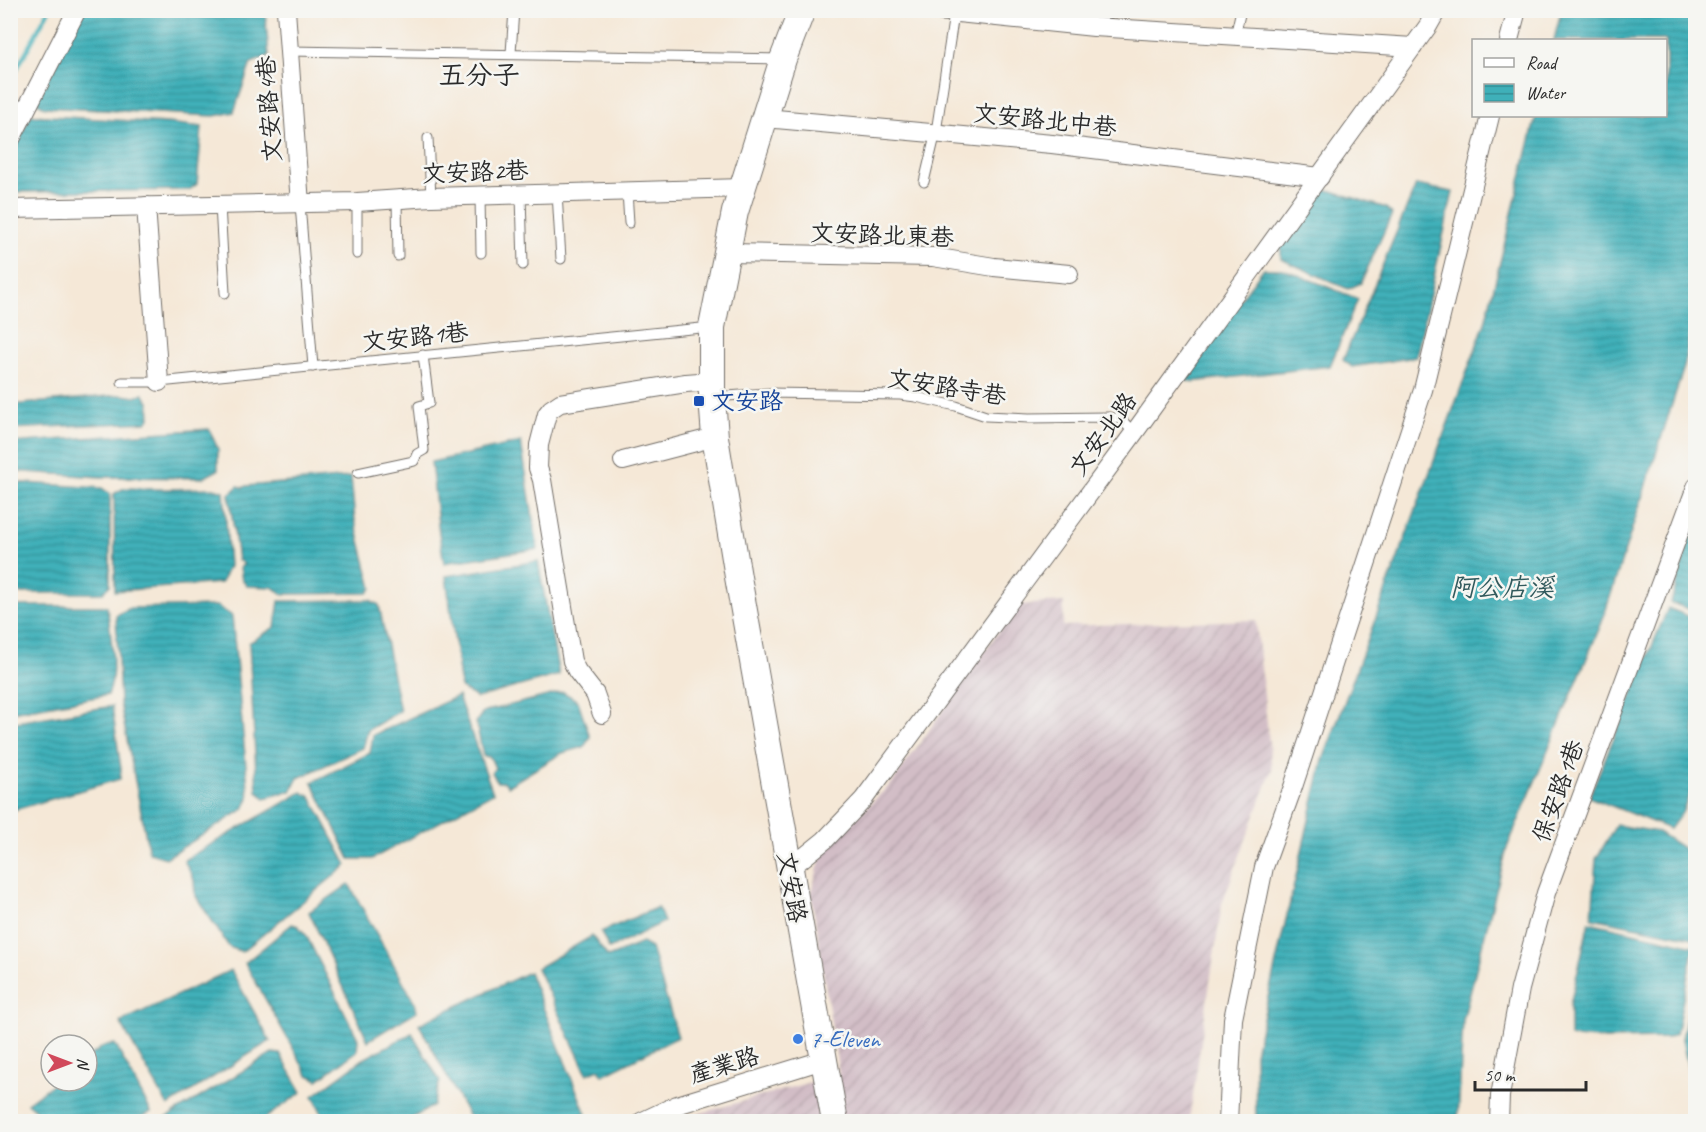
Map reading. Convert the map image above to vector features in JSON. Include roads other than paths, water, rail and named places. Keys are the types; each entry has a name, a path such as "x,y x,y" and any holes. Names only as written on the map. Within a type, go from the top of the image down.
{"street":[{"path":"10,141 76,10"},
{"name":"文安路4巷","path":"286,10 300,204"},
{"name":"文安路","path":"802,10 783,59 743,188 727,253 712,327 712,389 715,437 835,1122"},
{"path":"929,10 1094,27 1413,47"},
{"name":"文安北路","path":"789,869 825,840 863,800 1134,433 1320,177 1437,10"},
{"path":"1509,39 1517,10"},
{"path":"1228,1122 1233,1019 1264,867 1293,787 1423,390 1490,117"},
{"name":"文安路北中巷","path":"765,118 1052,144 1320,177"},
{"name":"文安路2巷","path":"10,209 300,204 431,197 743,188"},
{"path":"146,206 159,382"},
{"name":"文安路北東巷","path":"727,253 933,257 994,267 1070,274"},
{"path":"602,714 595,694 572,661 542,480 538,468 539,445 547,414 560,404 686,383 712,389"},
{"path":"623,461 715,437"},
{"name":"保安路1巷","path":"1499,1122 1500,1096 1520,989 1546,893 1695,487"},
{"name":"產業路","path":"641,1122 677,1105 823,1060"}],"lane":[{"path":"511,53 514,10"},
{"path":"1235,36 1241,10"},
{"path":"924,182 936,132 954,14"},
{"path":"289,51 783,59"},
{"path":"428,138 431,197"},
{"path":"627,191 629,223"},
{"path":"557,193 561,259"},
{"path":"521,195 523,265"},
{"path":"480,196 481,253"},
{"path":"398,200 398,256"},
{"path":"357,202 357,254"},
{"path":"300,204 314,367"},
{"path":"214,205 225,293"},
{"name":"文安路1巷","path":"122,382 159,382 712,327"},
{"path":"358,473 414,461 417,454 424,450 419,405 429,403 423,355"},
{"name":"文安路寺巷","path":"712,389 768,393 900,395 956,406 986,416 1121,419 1134,433"}],"water":[{"path":"81,11 265,11 269,56 251,63 234,112 214,116 45,107 35,102"},
{"name":"阿公店溪","path":"1561,11 1695,11 1696,296 1684,367 1602,622 1507,848 1463,1020 1458,1121 1256,1121 1255,1053 1323,760 1485,323 1536,117 1667,117 1667,39 1554,39"},
{"path":"31,115 202,127 197,184 189,190 11,192 10,158"},
{"path":"1416,185 1453,192 1416,357 1352,367 1343,360"},
{"path":"1322,188 1386,208 1392,214 1361,283 1348,289 1281,259 1281,241"},
{"path":"1263,269 1283,269 1358,299 1330,366 1191,382 1181,379"},
{"path":"143,394 149,402 150,418 146,422 11,429 11,405 121,395 136,397"},
{"path":"209,429 218,449 218,470 203,478 101,477 11,471 11,443"},
{"path":"521,442 538,549 444,563 431,462"},
{"path":"351,477 355,521 372,588 368,593 282,594 272,587 247,586 242,580 240,567 244,564 238,560 229,494 238,486 243,488"},
{"path":"11,482 102,488 110,494 110,585 102,593 11,593"},
{"path":"124,488 214,488 224,491 229,566 221,583 115,591 114,494"},
{"path":"1695,519 1695,611 1671,603"},
{"path":"538,561 559,675 477,698 461,688 446,576"},
{"path":"370,600 379,605 400,711 368,730 363,748 298,778 291,791 265,798 257,792 249,643 275,627 279,601"},
{"path":"11,606 107,606 113,663 108,695 11,712"},
{"path":"217,606 232,616 249,798 244,809 166,858 149,853 120,703 116,615 130,608"},
{"path":"1668,608 1695,619 1695,781 1682,813 1670,829 1589,797"},
{"path":"563,692 578,701 590,737 584,747 562,753 508,786 504,782 497,782 492,772 495,768 490,757 483,756 476,722 483,712"},
{"path":"458,696 493,793 372,859 350,859 312,782 370,753 373,735"},
{"path":"112,706 121,769 120,779 11,811 11,723"},
{"path":"302,792 311,797 347,865 242,952 229,947 195,895 194,880 184,860"},
{"path":"1616,825 1658,832 1695,856 1696,932 1693,938 1592,918 1596,859"},
{"path":"349,884 415,1003 417,1011 368,1041 309,912"},
{"path":"658,907 664,922 609,949 601,932"},
{"path":"1589,922 1694,946 1676,1034 1667,1038 1570,1037 1570,1005"},
{"path":"292,924 298,926 306,935 358,1039 357,1051 318,1080 308,1075 245,963"},
{"path":"592,936 608,957 642,943 651,948 678,1037 603,1075 599,1069 587,1074 537,968"},
{"path":"231,970 270,1041 168,1106 120,1022"},
{"path":"529,972 586,1114 573,1121 471,1121 419,1024"},
{"path":"1695,977 1695,1103 1682,1039"},
{"path":"412,1033 440,1081 433,1106 407,1121 326,1121 313,1096 362,1060"},
{"path":"115,1044 151,1112 135,1121 34,1121 41,1115 27,1103 41,1093 99,1093 99,1050"},
{"path":"272,1053 280,1054 302,1092 261,1121 161,1121"}],"waterway":[{"path":"10,81 49,10"}],"place":[{"name":"文安路","path":"699,401"},
{"name":"7-Eleven","path":"798,1039"}],"district":[{"name":"五分子","path":"479,75"}]}
